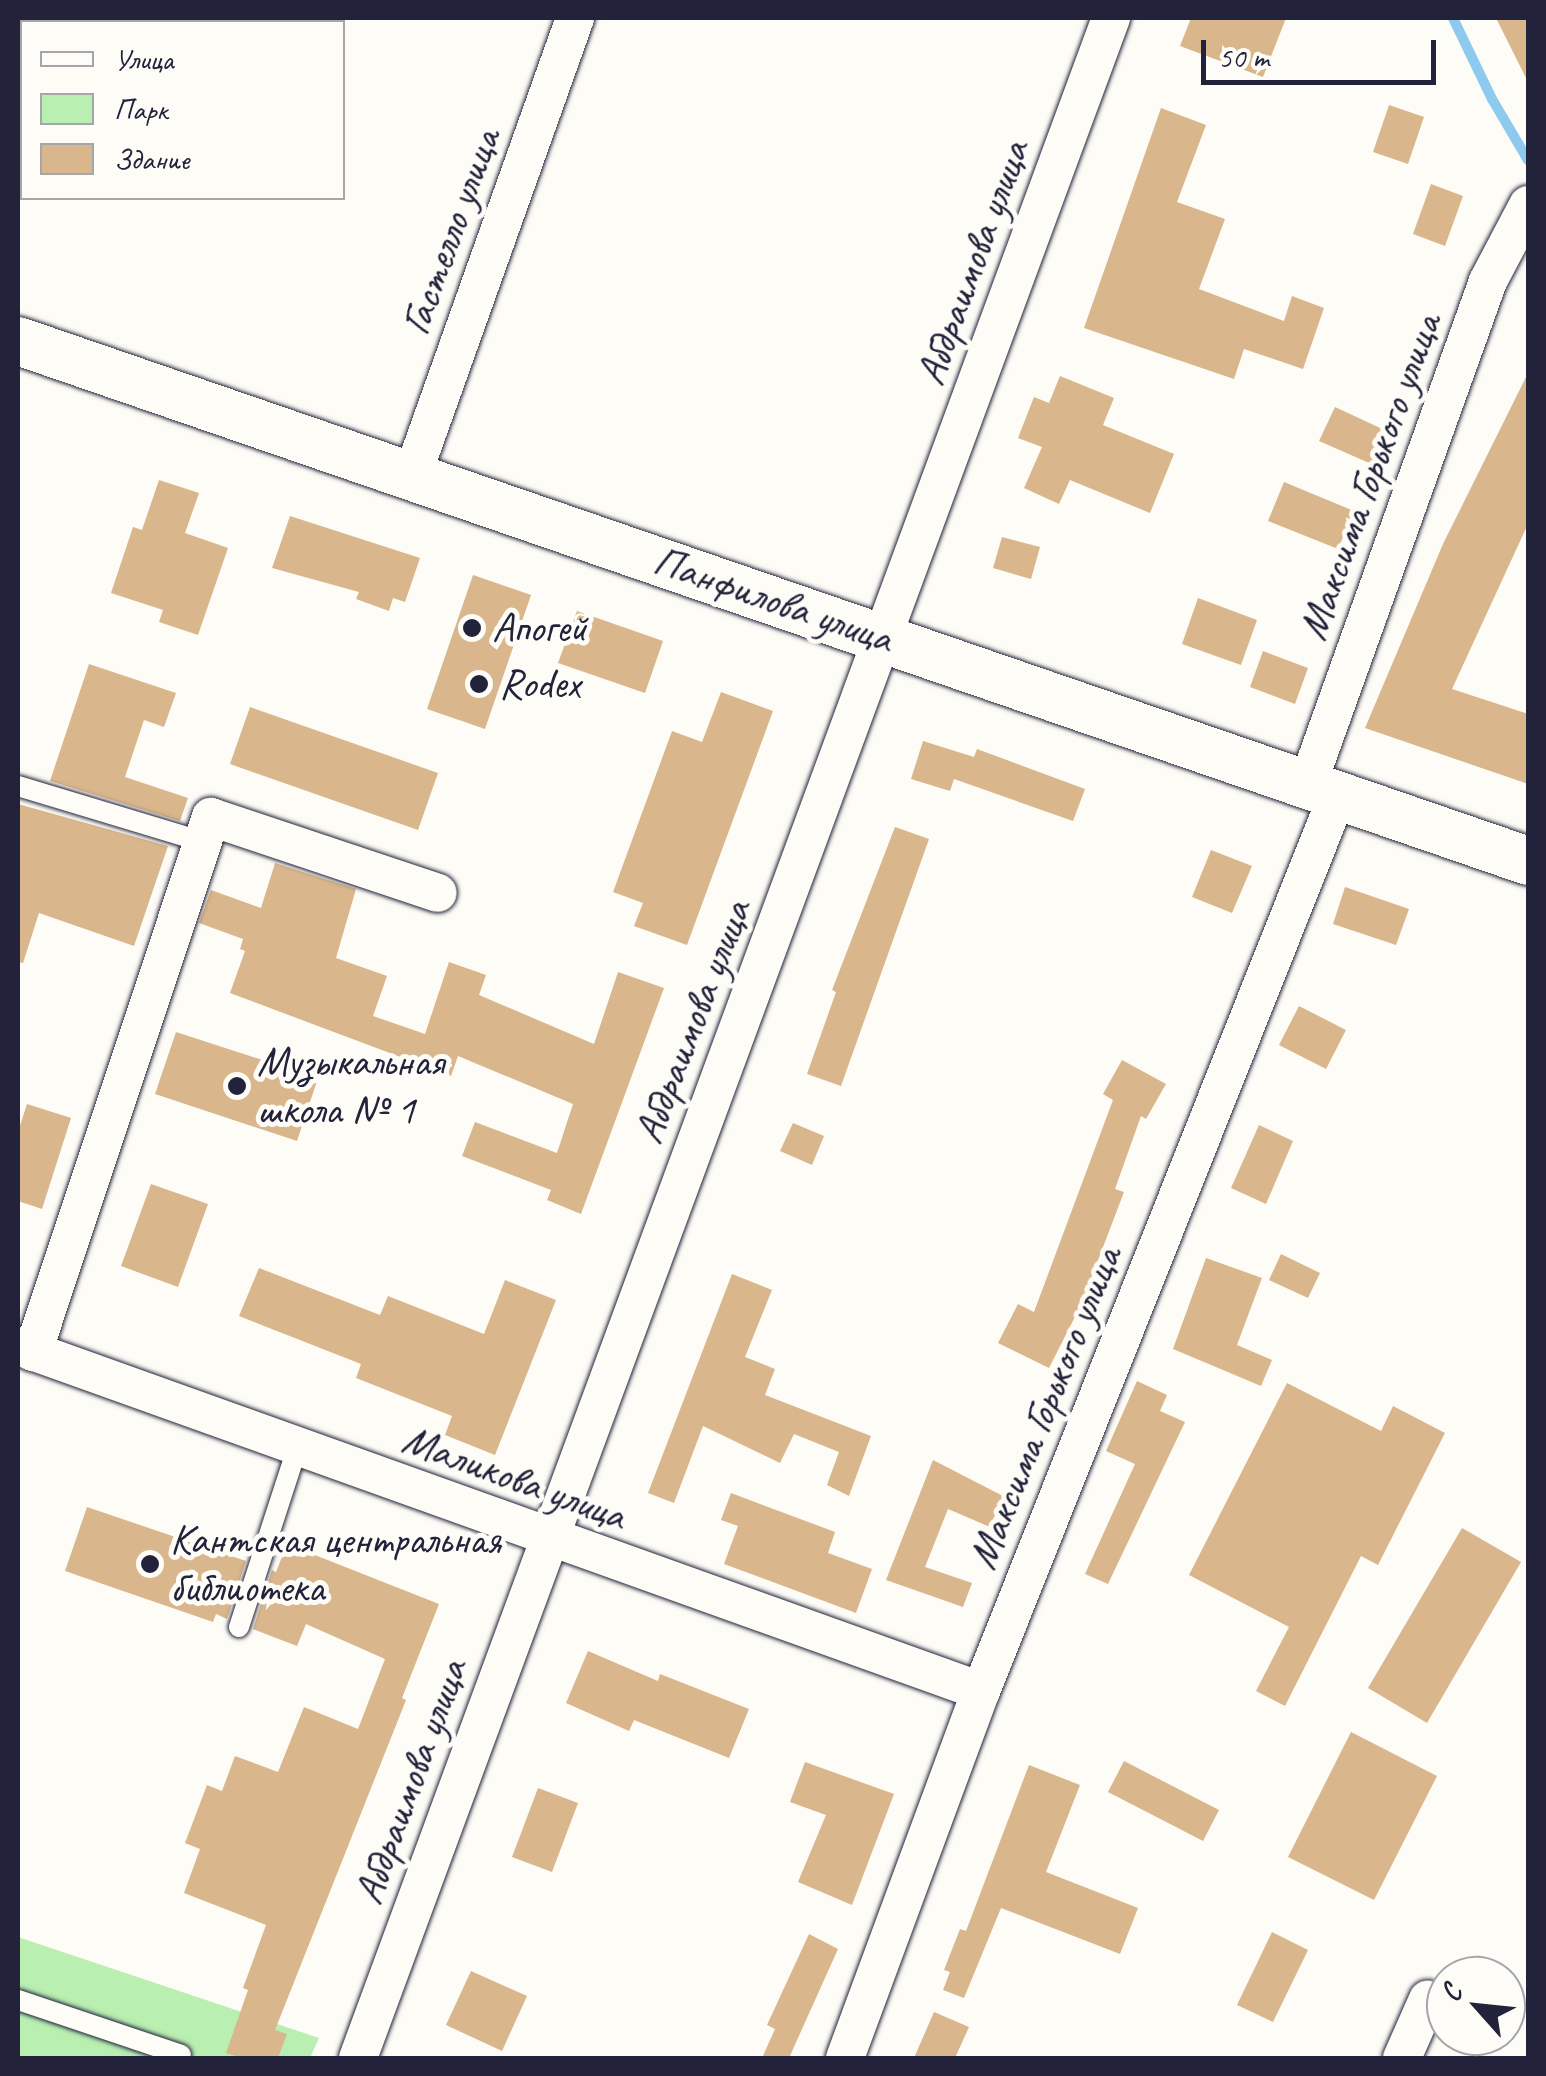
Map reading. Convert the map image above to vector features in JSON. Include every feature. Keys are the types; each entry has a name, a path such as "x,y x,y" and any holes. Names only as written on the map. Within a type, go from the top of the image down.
{"street":[{"name":"Гастелло улица","path":"412,476 575,18"},
{"name":"Абдраимова улица","path":"358,2058 1111,18"},
{"name":"Максима Горького улица","path":"845,2058 1323,789 1488,281 1528,205"},
{"name":"Панфилова улица","path":"18,340 1528,862"},
{"path":"25,1349 211,817 438,892"},
{"name":"Маликова улица","path":"25,1349 981,1691"},
{"path":"1402,2058 1426,2004"}],"lane":[{"path":"18,786 203,842"},
{"path":"239,1627 297,1448"},
{"path":"18,2000 181,2055"}],"green space":[{"path":"18,1937 319,2038 310,2058 18,2058"}],"building":[{"path":"1191,18 1286,18 1263,77 1180,46"},
{"path":"1496,18 1528,18 1528,82"},
{"path":"1389,105 1424,117 1408,164 1373,152"},
{"path":"1161,108 1206,125 1177,202 1225,219 1199,289 1284,321 1292,296 1324,308 1303,369 1244,349 1234,379 1084,328"},
{"path":"1431,184 1463,196 1445,246 1413,234"},
{"path":"1528,373 1528,524 1452,689 1528,714 1528,784 1365,728 1443,544"},
{"path":"1060,376 1114,398 1103,425 1174,454 1150,513 1070,480 1059,504 1024,488 1042,447 1018,438 1034,397 1049,403"},
{"path":"1335,407 1391,433 1376,466 1319,441"},
{"path":"159,480 199,493 185,533 228,548 198,635 159,622 163,610 111,593 133,527 142,530"},
{"path":"1284,482 1354,511 1338,549 1268,521"},
{"path":"290,516 420,558 405,602 393,598 389,611 356,599 359,592 272,568"},
{"path":"1002,537 1040,547 1031,579 993,568"},
{"path":"473,575 531,595 485,729 427,709"},
{"path":"1198,598 1257,620 1241,665 1182,644"},
{"path":"577,611 663,641 645,693 558,663"},
{"path":"1263,651 1308,668 1295,704 1250,687"},
{"path":"89,664 176,693 164,727 144,720 125,777 188,798 180,821 50,781"},
{"path":"721,692 773,711 687,945 634,926 643,903 613,892 672,731 702,742"},
{"path":"250,707 438,773 418,830 230,764"},
{"path":"923,741 974,757 977,749 1085,789 1073,821 954,779 950,791 911,779"},
{"path":"18,804 168,846 134,946 39,913 23,963 18,962"},
{"path":"895,827 929,839 841,1086 807,1074 836,992 832,990"},
{"path":"1211,850 1252,866 1232,913 1192,897"},
{"path":"275,863 356,889 336,958 387,976 373,1016 425,1034 449,962 486,975 479,995 594,1044 618,972 664,988 581,1214 547,1200 551,1190 462,1156 475,1122 557,1153 573,1104 458,1056 451,1076 230,993 245,951 240,949 243,939 199,923 211,890 261,908"},
{"path":"1345,887 1409,909 1396,945 1333,924"},
{"path":"1299,1006 1346,1030 1326,1069 1279,1045"},
{"name":"Музыкальная школа № 1","path":"176,1032 318,1078 297,1141 155,1094"},
{"path":"1122,1060 1166,1084 1146,1119 1141,1116 1115,1189 1124,1192 1081,1305 1049,1368 998,1343 1018,1304 1034,1312 1113,1100 1103,1094"},
{"path":"27,1104 71,1118 42,1209 18,1201 18,1132"},
{"path":"793,1123 824,1136 812,1165 780,1151"},
{"path":"1259,1125 1293,1141 1266,1204 1231,1188"},
{"path":"151,1184 208,1204 178,1287 121,1266"},
{"path":"1281,1254 1320,1273 1308,1298 1269,1280"},
{"path":"1206,1258 1262,1278 1237,1345 1272,1360 1261,1386 1173,1349"},
{"path":"259,1268 380,1315 388,1296 484,1334 505,1280 556,1300 495,1455 445,1435 452,1416 356,1378 361,1364 239,1316"},
{"path":"732,1274 772,1290 745,1357 775,1369 765,1395 871,1436 849,1496 827,1485 839,1452 794,1434 780,1463 703,1426 674,1503 648,1493"},
{"path":"1137,1381 1167,1395 1160,1411 1185,1422 1108,1584 1085,1574 1135,1464 1106,1451"},
{"path":"1287,1383 1381,1431 1393,1406 1445,1433 1378,1565 1361,1556 1285,1706 1256,1691 1289,1627 1189,1575"},
{"path":"933,1460 1003,1496 990,1527 948,1509 925,1567 972,1583 963,1607 886,1580"},
{"path":"731,1493 835,1532 828,1553 872,1569 856,1613 724,1564 738,1526 721,1520"},
{"name":"Кантская центральная библиотека","path":"87,1507 246,1561 227,1619 216,1614 213,1622 65,1571"},
{"path":"1462,1528 1521,1562 1427,1723 1368,1688"},
{"path":"287,1544 439,1604 402,1698 406,1700 275,2030 287,2034 278,2058 242,2058 226,2053 248,1990 243,1988 266,1925 184,1893 200,1849 185,1843 207,1785 222,1791 235,1756 278,1772 304,1707 358,1729 385,1659 306,1624 297,1646 253,1629 272,1570 276,1572"},
{"path":"588,1651 658,1681 660,1674 749,1709 729,1758 634,1720 629,1731 566,1703"},
{"path":"1351,1732 1437,1776 1374,1900 1288,1857"},
{"path":"1124,1761 1219,1810 1203,1841 1108,1792"},
{"path":"805,1762 894,1794 852,1905 798,1882 826,1815 790,1802"},
{"path":"1029,1765 1080,1785 1046,1872 1138,1908 1120,1954 1001,1908 964,1998 943,1990 950,1972 944,1970 960,1929 966,1931"},
{"path":"538,1788 578,1803 552,1872 512,1857"},
{"path":"1272,1932 1308,1950 1273,2022 1237,2005"},
{"path":"809,1934 838,1949 789,2058 762,2058 775,2029 767,2025"},
{"path":"471,1971 527,1996 502,2051 446,2025"},
{"path":"934,2012 969,2027 955,2058 914,2058"}],"waterway":[{"path":"1453,18 1492,99 1528,160"}],"place":[{"name":"Апогей","path":"472,628"},
{"name":"Rodex","path":"479,684"},
{"name":"Музыкальная школа № 1","path":"237,1086"},
{"name":"Кантская центральная библиотека","path":"150,1564"}]}
